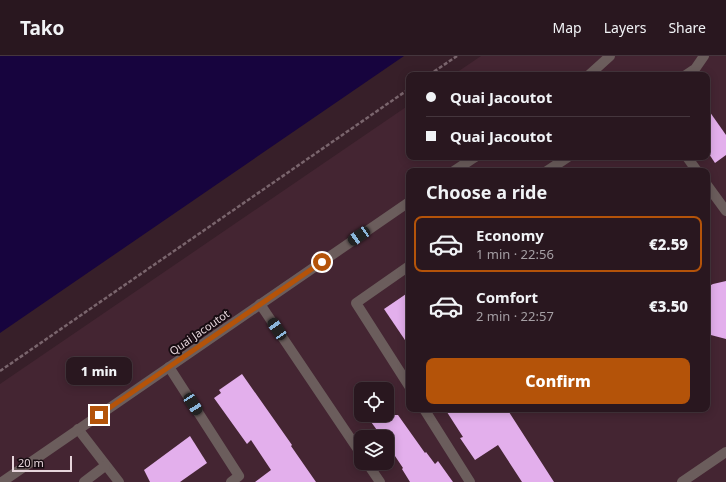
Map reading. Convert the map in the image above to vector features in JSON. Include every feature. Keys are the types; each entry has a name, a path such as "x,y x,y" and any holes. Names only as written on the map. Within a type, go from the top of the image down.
{"street":[{"path":"592,72 610,56"},
{"path":"690,72 704,56"},
{"path":"458,168 470,160"},
{"path":"552,168 564,160"},
{"path":"710,189 726,211"},
{"name":"Quai Jacoutot","path":"2,482 406,204"},
{"path":"406,268 356,302 406,381"},
{"path":"260,304 354,444"},
{"path":"169,367 239,476 231,482"},
{"path":"426,412 470,482"},
{"path":"78,429 105,466 119,482"},
{"path":"682,482 726,452"},
{"path":"84,482 105,466"},
{"path":"372,470 380,482"}],"path":[{"path":"433,72 457,56"},
{"path":"0,371 406,91"}],"shaded area":[{"path":"0,56 404,56 0,333"},
{"path":"481,56 726,56 726,482 0,482 0,384 406,107 406,160 710,160 710,72 457,72"}],"building":[{"path":"710,112 726,135 726,155 715,163 710,156"},
{"path":"726,281 726,339 710,335 710,286"},
{"path":"406,294 406,342 384,309"},
{"path":"242,374 316,482 255,482 271,470 251,440 247,444 214,398 221,393 219,390"},
{"path":"447,412 509,412 554,482 522,482 498,445 475,460 460,438 463,437"},
{"path":"394,415 398,415 425,453 426,452 435,464 438,461 453,482 410,482 394,454 394,430 377,430 371,422 394,422"},
{"path":"190,436 207,463 180,482 150,482 144,470"}],"route":[{"path":"99,415 322,262"}]}
